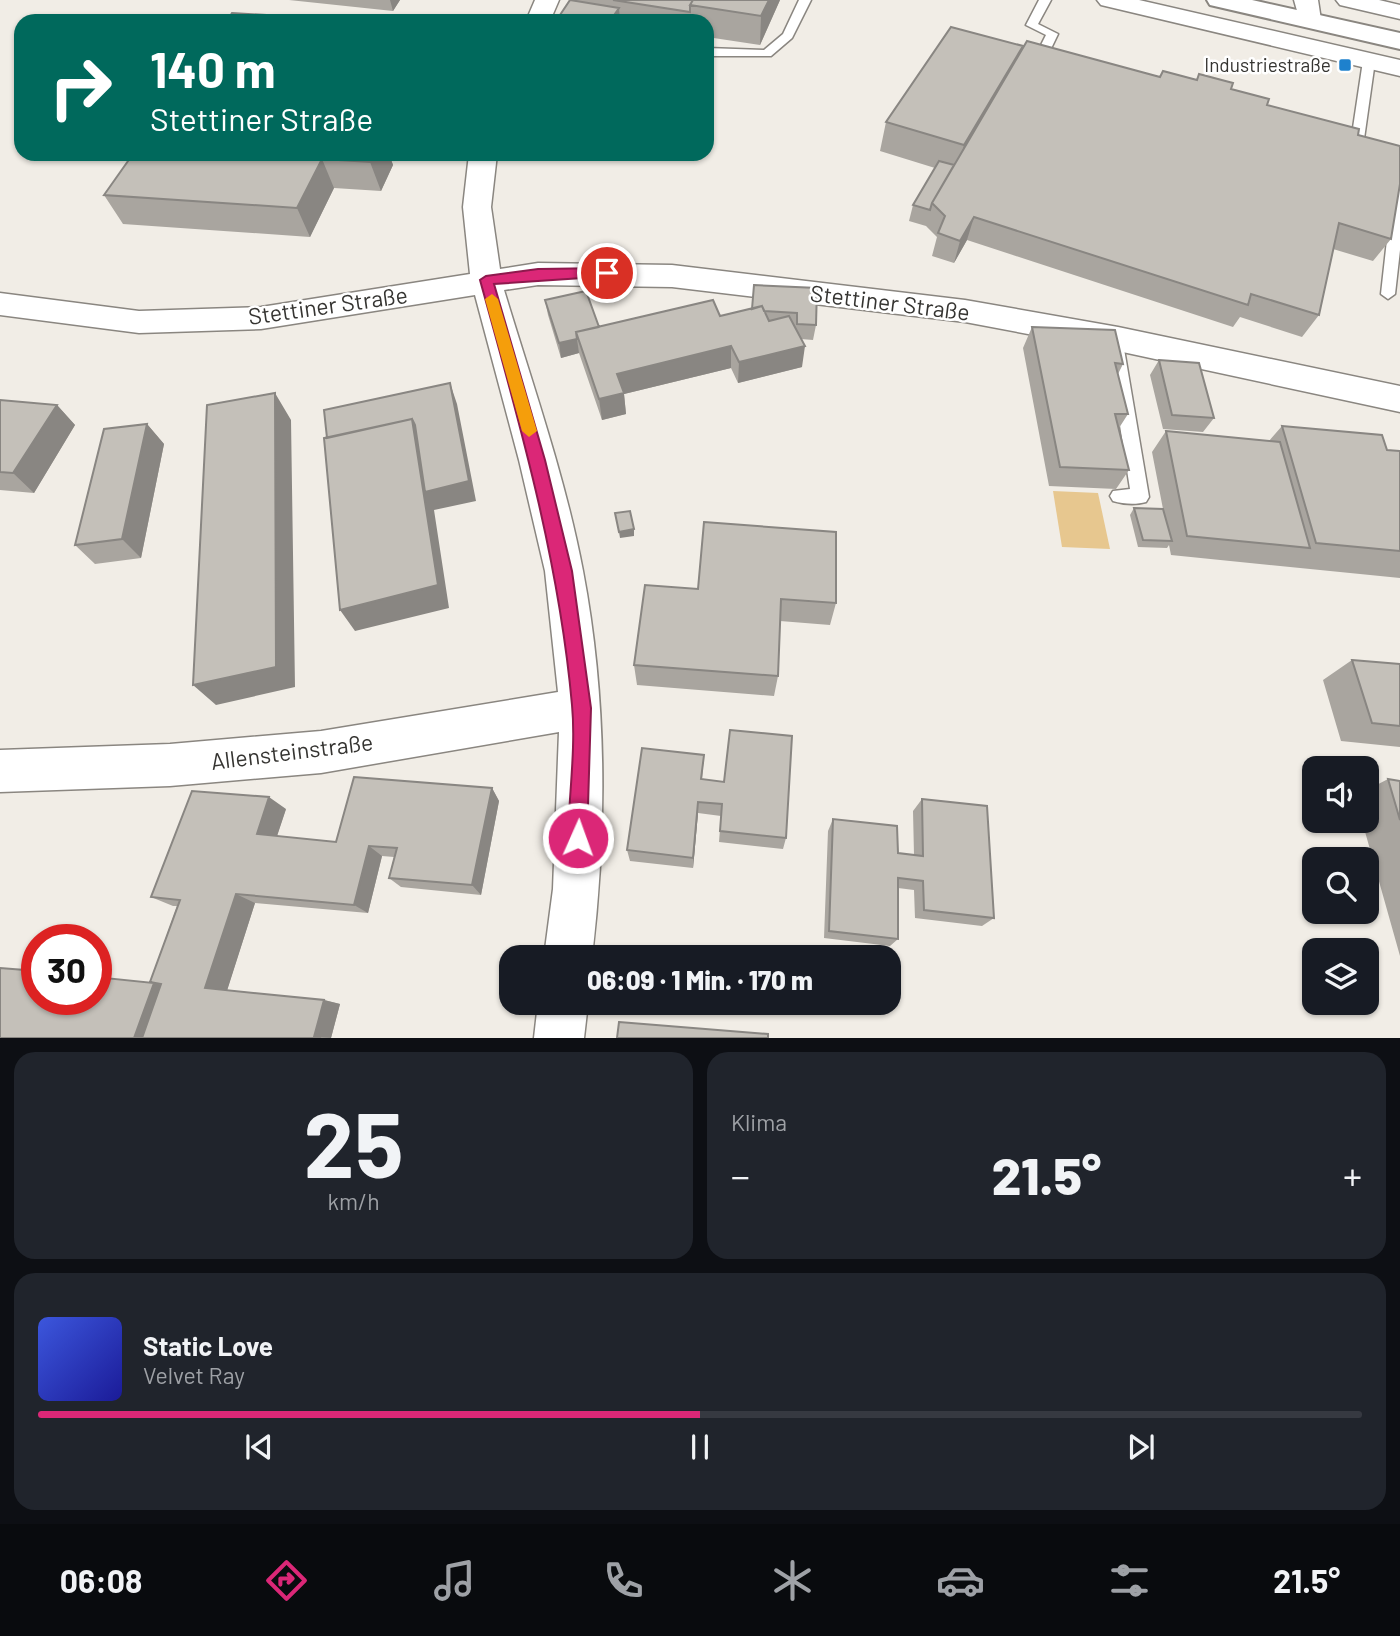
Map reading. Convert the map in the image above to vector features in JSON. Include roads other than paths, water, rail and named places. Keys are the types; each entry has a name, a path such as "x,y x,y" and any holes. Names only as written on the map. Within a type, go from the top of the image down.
{"main road":[{"path":"1219,0 1308,10 1400,41"}],"street":[{"path":"1109,0 1400,68"},
{"path":"1348,0 1400,12"},
{"path":"481,161 477,207 486,280 537,460 564,571 582,708 576,889 570,945"},
{"name":"Stettiner Straße","path":"0,304 139,322 261,318 365,303 486,280 552,274 672,276 965,311 1114,338 1400,399"},
{"name":"Allensteinstraße","path":"0,771 170,765 321,752 582,708"},
{"path":"559,1038 562,1015"}],"lane":[{"path":"714,52 767,54 788,36 805,0"},
{"path":"1039,61 1052,34 1032,25 1045,0"},
{"path":"1368,61 1356,148 1400,162"},
{"path":"1388,294 1400,186"},
{"path":"1114,338 1140,497 1119,496"}],"place":[{"name":"Industriestraße","path":"1345,65"}]}
